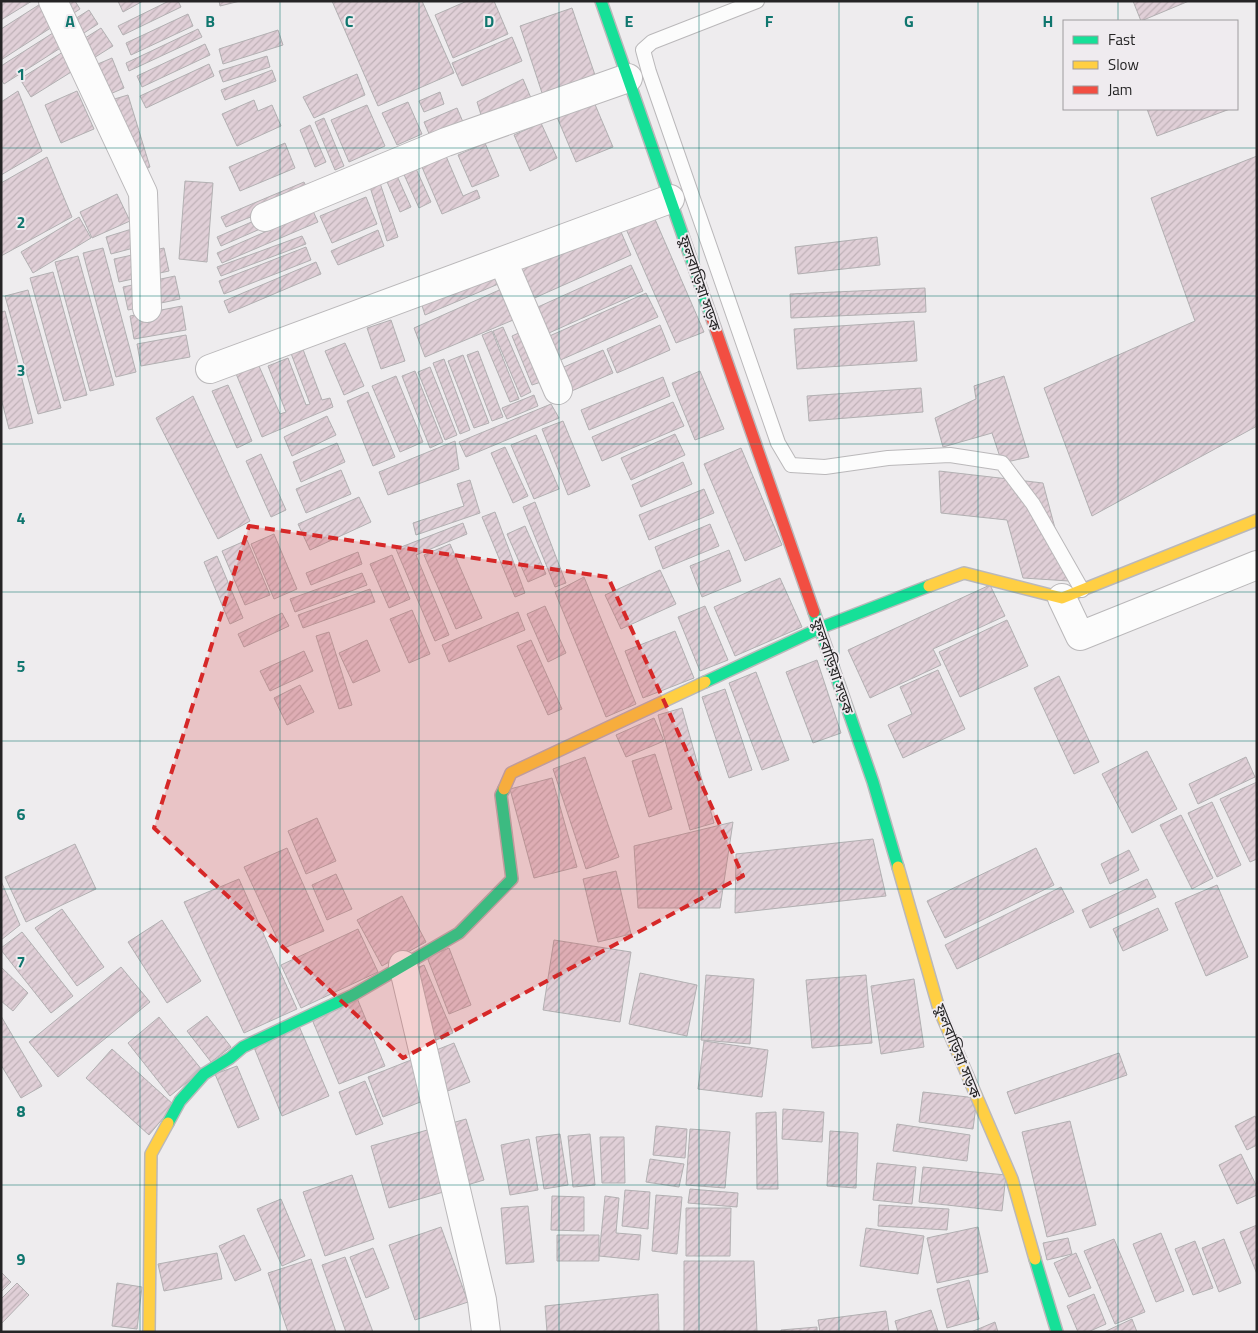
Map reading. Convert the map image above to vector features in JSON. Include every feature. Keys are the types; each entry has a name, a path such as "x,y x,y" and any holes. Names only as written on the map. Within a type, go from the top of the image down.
{"street":[{"path":"53,1 143,193 147,308"},
{"name":"ফুলবাড়িয়া সড়ক","path":"601,1 873,782 939,1009 1012,1179 1057,1332"},
{"path":"265,217 446,142 628,78"},
{"path":"210,369 670,199"},
{"path":"503,261 558,390"},
{"path":"149,1332 151,1154 180,1101 204,1074 244,1047 353,995 459,933 512,879 501,795 511,773 820,628 964,572 1072,594 1257,520"},
{"path":"1072,594 1080,636 1257,565"},
{"path":"403,965 482,1300 486,1332"}],"lane":[{"path":"757,1 652,42 644,50 649,72 778,442 791,465 825,467 888,458 950,455 1002,462 1033,504 1072,594"}],"highlighted area":[{"path":"249,526 608,577 743,876 403,1058 154,828"}],"building":[{"path":"1,1 32,1 1,20"},
{"path":"45,1 75,1 80,9 1,60 1,29"},
{"path":"118,1 143,1 123,12"},
{"path":"169,1 178,1 181,7 123,35 118,26"},
{"path":"219,1 240,1 220,6"},
{"path":"332,1 422,1 454,73 378,106"},
{"path":"467,1 494,1 508,34 453,58 435,15"},
{"path":"1133,1 1189,1 1143,20 1141,20"},
{"path":"572,8 595,75 542,93 520,26"},
{"path":"89,10 98,24 4,84 1,79 1,66"},
{"path":"188,14 193,26 131,55 126,43"},
{"path":"101,28 113,46 31,97 20,79"},
{"path":"198,29 202,37 129,71 126,63"},
{"path":"278,30 283,45 223,64 219,49"},
{"path":"512,37 522,61 462,86 452,63"},
{"path":"205,44 210,55 142,87 137,76"},
{"path":"267,56 270,67 223,82 219,71"},
{"path":"112,58 124,88 87,104 74,74"},
{"path":"209,64 214,76 146,108 140,96"},
{"path":"272,70 276,81 225,100 221,90"},
{"path":"357,74 365,95 314,118 303,97"},
{"path":"523,79 531,98 483,121 477,102"},
{"path":"18,91 42,151 1,175 1,102"},
{"path":"77,91 94,129 61,143 45,105"},
{"path":"440,92 444,104 424,112 419,101"},
{"path":"128,95 150,167 124,179 94,105"},
{"path":"591,95 613,147 576,162 554,110"},
{"path":"254,100 258,111 272,105 281,126 237,146 222,114"},
{"path":"408,102 422,134 397,145 382,113"},
{"path":"367,105 385,146 349,162 331,120"},
{"path":"457,108 463,122 430,136 424,122"},
{"path":"1147,110 1227,110 1157,136"},
{"path":"324,118 344,166 335,170 315,122"},
{"path":"541,123 557,158 530,171 514,135"},
{"path":"310,125 326,162 315,167 300,130"},
{"path":"285,143 295,168 240,191 229,167"},
{"path":"485,143 499,176 472,187 458,155"},
{"path":"409,153 431,202 419,208 397,159"},
{"path":"416,153 446,156 463,196 477,190 480,198 442,214"},
{"path":"1257,156 1257,426 1092,516 1044,388 1195,321 1151,198"},
{"path":"47,157 72,217 1,256 1,183"},
{"path":"389,158 411,207 400,212 379,163"},
{"path":"375,168 398,237 387,241 365,171"},
{"path":"185,181 213,183 207,262 179,259"},
{"path":"304,182 309,193 226,227 221,217"},
{"path":"117,194 130,221 92,238 80,212"},
{"path":"309,197 313,206 221,246 217,237"},
{"path":"366,197 377,224 332,243 320,216"},
{"path":"651,210 704,332 676,343 623,222"},
{"path":"313,211 318,222 222,263 217,253"},
{"path":"79,217 91,238 33,273 21,252"},
{"path":"151,223 156,242 111,254 106,237"},
{"path":"618,225 631,255 530,300 517,270"},
{"path":"378,230 384,246 338,265 331,251"},
{"path":"302,236 306,244 221,276 217,267"},
{"path":"877,237 880,265 798,274 795,247"},
{"path":"306,247 311,260 224,294 219,281"},
{"path":"103,248 136,372 116,377 83,253"},
{"path":"164,248 169,271 119,282 114,259"},
{"path":"78,256 114,385 90,391 55,262"},
{"path":"495,261 503,282 425,315 419,296"},
{"path":"316,262 321,274 229,313 224,301"},
{"path":"631,265 643,291 540,337 529,311"},
{"path":"53,272 87,395 64,401 30,278"},
{"path":"175,276 180,299 128,310 123,287"},
{"path":"506,287 518,318 425,357 414,328"},
{"path":"925,288 926,312 791,318 790,294"},
{"path":"28,290 61,408 38,414 5,296"},
{"path":"646,293 658,317 556,362 545,338"},
{"path":"182,306 186,330 134,339 130,316"},
{"path":"5,311 33,423 9,429 1,398 1,312"},
{"path":"391,320 405,361 381,369 367,328"},
{"path":"914,321 917,361 797,369 794,329"},
{"path":"660,325 670,350 617,373 607,349"},
{"path":"503,327 531,392 521,397 493,331"},
{"path":"492,331 519,399 510,402 482,335"},
{"path":"523,331 544,381 532,385 512,336"},
{"path":"186,335 190,357 141,366 137,344"},
{"path":"345,343 364,386 344,395 325,351"},
{"path":"301,344 322,400 330,398 333,407 262,437 230,359 252,350 280,414 286,412 268,366 288,358 306,405 310,404 289,348"},
{"path":"603,350 613,373 567,393 557,370"},
{"path":"478,351 503,417 492,421 467,355"},
{"path":"463,355 489,423 474,428 448,361"},
{"path":"444,359 470,430 460,434 433,363"},
{"path":"430,367 457,435 445,440 418,372"},
{"path":"415,371 443,442 430,448 402,376"},
{"path":"700,371 724,429 695,440 672,383"},
{"path":"396,376 423,442 400,452 372,386"},
{"path":"1004,376 1029,457 1002,463 992,433 943,447 935,418 976,399 974,386"},
{"path":"663,377 670,396 589,430 581,410"},
{"path":"228,385 252,441 237,448 212,391"},
{"path":"921,388 923,412 809,421 807,396"},
{"path":"368,392 395,457 373,466 347,401"},
{"path":"534,395 538,406 507,419 502,408"},
{"path":"193,396 250,521 218,539 156,418"},
{"path":"673,402 684,426 602,461 592,437"},
{"path":"551,404 559,418 466,457 459,442"},
{"path":"327,416 336,435 292,456 284,437"},
{"path":"563,421 590,486 568,495 542,429"},
{"path":"675,434 685,455 631,480 621,458"},
{"path":"536,435 559,489 534,499 511,445"},
{"path":"455,441 459,469 388,495 379,472"},
{"path":"337,443 345,462 301,482 293,462"},
{"path":"505,447 528,496 513,503 491,453"},
{"path":"741,448 782,545 745,561 704,464"},
{"path":"261,454 286,510 271,517 246,461"},
{"path":"683,462 692,484 641,507 632,485"},
{"path":"341,470 351,494 306,513 296,489"},
{"path":"939,471 1043,483 1069,581 1023,578 1007,520 941,513"},
{"path":"470,480 480,513 416,535 413,523 464,506 457,484"},
{"path":"704,489 714,513 649,540 639,515"},
{"path":"359,497 371,522 310,550 298,524"},
{"path":"535,502 566,583 555,587 523,507"},
{"path":"495,512 525,593 515,597 482,517"},
{"path":"463,523 467,534 416,555 449,635 435,641 396,549"},
{"path":"710,524 719,546 663,569 655,547"},
{"path":"525,526 546,574 528,582 507,534"},
{"path":"274,534 297,589 274,599 251,544"},
{"path":"247,540 270,595 245,605 222,551"},
{"path":"450,544 482,618 456,629 424,555"},
{"path":"729,550 741,581 702,597 690,566"},
{"path":"358,552 362,564 311,585 306,573"},
{"path":"392,555 410,599 389,608 370,564"},
{"path":"217,556 243,618 230,624 204,562"},
{"path":"660,570 676,604 621,629 605,595"},
{"path":"362,573 367,585 295,612 290,599"},
{"path":"584,577 636,704 606,717 555,592"},
{"path":"780,578 802,627 735,656 714,607"},
{"path":"990,585 1005,616 933,649 941,665 870,698 848,650"},
{"path":"370,589 375,602 303,628 298,615"},
{"path":"545,606 566,653 548,662 527,614"},
{"path":"705,606 728,660 700,671 678,617"},
{"path":"412,610 430,654 409,663 390,619"},
{"path":"518,612 525,630 449,662 442,645"},
{"path":"282,613 289,626 244,647 238,634"},
{"path":"1007,620 1028,666 960,697 939,652"},
{"path":"675,631 694,678 643,698 625,651"},
{"path":"329,632 352,705 339,709 316,636"},
{"path":"367,640 380,671 353,683 339,653"},
{"path":"531,640 562,709 548,715 517,646"},
{"path":"304,651 313,671 270,691 260,671"},
{"path":"817,660 841,733 813,743 786,672"},
{"path":"938,670 965,729 903,758 888,725 912,714 900,687"},
{"path":"756,672 789,760 762,770 729,683"},
{"path":"1059,676 1099,762 1074,774 1034,688"},
{"path":"300,685 314,712 287,725 274,698"},
{"path":"725,689 752,770 729,778 702,697"},
{"path":"682,708 714,823 690,830 658,715"},
{"path":"654,718 664,741 626,757 616,735"},
{"path":"1147,751 1177,809 1132,833 1102,774"},
{"path":"655,754 672,809 649,817 632,761"},
{"path":"585,757 619,857 586,869 553,769"},
{"path":"1246,757 1255,777 1198,804 1189,784"},
{"path":"552,778 577,867 534,878 510,789"},
{"path":"1257,782 1257,859 1250,862 1220,799"},
{"path":"1212,802 1241,865 1217,877 1188,813"},
{"path":"1181,815 1213,878 1192,889 1160,825"},
{"path":"317,818 336,861 306,874 288,831"},
{"path":"733,822 720,908 638,908 634,846"},
{"path":"873,839 886,896 735,913 736,854"},
{"path":"75,844 96,889 26,922 5,877"},
{"path":"287,848 324,931 282,949 244,867"},
{"path":"1036,848 1054,885 945,938 927,901"},
{"path":"1129,850 1139,870 1110,884 1101,864"},
{"path":"616,871 631,934 598,942 583,879"},
{"path":"336,874 352,909 327,920 312,885"},
{"path":"239,879 297,1009 244,1033 184,902"},
{"path":"1147,879 1156,897 1090,928 1082,910"},
{"path":"1,881 20,925 1,940"},
{"path":"1217,885 1248,957 1206,976 1175,903"},
{"path":"1061,887 1074,912 957,969 945,945"},
{"path":"402,896 426,942 382,966 357,920"},
{"path":"1158,908 1168,930 1123,951 1113,929"},
{"path":"62,909 104,967 77,986 35,928"},
{"path":"162,920 201,981 167,1003 128,942"},
{"path":"358,929 378,972 301,1008 281,965"},
{"path":"22,932 73,996 51,1013 1,950 1,948"},
{"path":"554,940 631,952 620,1022 543,1010"},
{"path":"449,948 471,1005 449,1014 427,957"},
{"path":"424,965 453,1033 427,1044 397,976"},
{"path":"1,967 28,993 13,1011 1,1001"},
{"path":"121,967 150,1002 58,1077 29,1042"},
{"path":"640,973 697,985 687,1036 629,1024"},
{"path":"706,975 754,979 750,1044 701,1040"},
{"path":"866,975 872,1043 812,1048 806,980"},
{"path":"914,979 924,1047 881,1054 871,986"},
{"path":"357,998 385,1066 339,1084 311,1017"},
{"path":"1,1016 42,1086 21,1098 1,1065"},
{"path":"207,1016 231,1047 211,1062 187,1031"},
{"path":"159,1017 202,1070 170,1096 128,1043"},
{"path":"299,1026 329,1096 282,1116 253,1045"},
{"path":"704,1041 768,1050 762,1097 698,1089"},
{"path":"454,1043 470,1082 383,1117 368,1077"},
{"path":"112,1049 174,1105 149,1135 86,1078"},
{"path":"1119,1053 1127,1075 1015,1114 1007,1092"},
{"path":"237,1066 259,1119 238,1128 215,1074"},
{"path":"365,1081 383,1124 356,1135 339,1092"},
{"path":"923,1092 977,1098 973,1129 919,1122"},
{"path":"783,1109 824,1112 822,1142 782,1139"},
{"path":"776,1112 778,1189 757,1189 756,1113"},
{"path":"1255,1116 1257,1120 1257,1145 1247,1150 1235,1126"},
{"path":"466,1119 484,1180 389,1208 371,1146"},
{"path":"1070,1121 1096,1225 1047,1237 1022,1132"},
{"path":"897,1124 970,1135 967,1161 893,1151"},
{"path":"656,1126 687,1129 685,1158 653,1155"},
{"path":"690,1129 730,1132 725,1188 686,1185"},
{"path":"830,1131 858,1133 856,1188 827,1186"},
{"path":"560,1134 568,1185 544,1189 536,1137"},
{"path":"590,1134 595,1185 573,1187 568,1136"},
{"path":"600,1137 624,1137 625,1183 602,1183"},
{"path":"529,1139 538,1190 510,1195 501,1145"},
{"path":"1241,1154 1257,1187 1257,1195 1237,1204 1219,1165"},
{"path":"650,1159 684,1164 679,1187 646,1182"},
{"path":"877,1163 916,1167 912,1204 873,1200"},
{"path":"923,1167 1006,1175 1002,1211 919,1202"},
{"path":"352,1175 374,1239 325,1256 303,1192"},
{"path":"690,1189 738,1193 737,1207 688,1203"},
{"path":"625,1190 650,1192 648,1229 622,1226"},
{"path":"656,1195 682,1197 677,1254 652,1251"},
{"path":"552,1196 584,1197 584,1231 551,1230"},
{"path":"605,1196 619,1198 616,1233 641,1235 639,1260 599,1256"},
{"path":"281,1199 305,1256 282,1266 257,1209"},
{"path":"879,1205 949,1209 947,1230 878,1226"},
{"path":"528,1206 534,1262 506,1264 501,1208"},
{"path":"686,1208 731,1208 730,1256 686,1256"},
{"path":"1257,1225 1257,1274 1240,1232"},
{"path":"441,1227 468,1302 415,1320 389,1245"},
{"path":"978,1227 988,1272 937,1283 927,1238"},
{"path":"866,1228 924,1236 918,1274 860,1266"},
{"path":"1161,1233 1184,1291 1156,1302 1133,1244"},
{"path":"244,1235 261,1270 235,1281 219,1246"},
{"path":"557,1235 599,1235 599,1261 557,1261"},
{"path":"1068,1238 1072,1254 1047,1260 1043,1243"},
{"path":"1114,1239 1145,1312 1115,1324 1084,1251"},
{"path":"1224,1239 1241,1283 1219,1292 1202,1248"},
{"path":"1195,1241 1213,1288 1193,1295 1175,1249"},
{"path":"373,1248 389,1288 366,1298 350,1257"},
{"path":"217,1253 222,1279 164,1291 158,1264"},
{"path":"1076,1253 1091,1288 1069,1297 1054,1263"},
{"path":"345,1257 373,1332 346,1332 322,1265"},
{"path":"311,1259 336,1332 288,1332 268,1273"},
{"path":"684,1261 754,1261 757,1332 684,1332"},
{"path":"1,1272 11,1282 1,1292"},
{"path":"969,1280 979,1319 947,1328 937,1289"},
{"path":"17,1283 29,1295 1,1324 1,1299"},
{"path":"117,1283 142,1287 137,1329 112,1326"},
{"path":"658,1294 659,1332 547,1332 545,1306"},
{"path":"1094,1294 1106,1324 1088,1332 1078,1332 1067,1306"},
{"path":"931,1310 938,1331 898,1332 895,1321"},
{"path":"886,1311 889,1332 820,1332 818,1320"},
{"path":"1132,1319 1137,1332 1104,1332"},
{"path":"995,1322 998,1332 971,1332"},
{"path":"817,1327 817,1332 781,1332 781,1330"}],"traffic: fast":[{"path":"601,1 711,316"},
{"path":"705,682 820,628 929,586"},
{"path":"814,612 873,782 898,867"},
{"path":"168,1123 180,1101 204,1074 230,1058 243,1047 353,995 459,933 512,879 501,795 504,789"},
{"path":"1035,1259 1057,1332"}],"traffic: slow":[{"path":"929,586 964,573 1062,598 1257,520"},
{"path":"504,789 511,773 705,682"},
{"path":"898,867 939,1009 1012,1179 1035,1259"},
{"path":"149,1332 151,1154 168,1123"}],"traffic: jam":[{"path":"711,316 814,612"}]}
